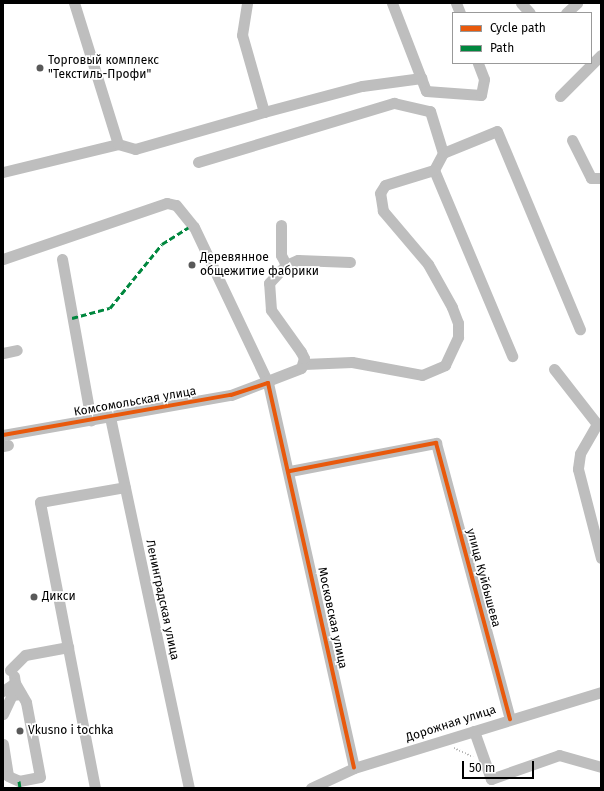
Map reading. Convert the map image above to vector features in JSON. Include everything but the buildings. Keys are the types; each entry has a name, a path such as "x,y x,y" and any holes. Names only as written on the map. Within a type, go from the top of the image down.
{"street":[{"path":"74,3 118,144"},
{"path":"247,3 242,35 264,112"},
{"path":"392,3 426,91 481,95 484,79 478,64"},
{"path":"521,3 529,12"},
{"path":"567,12 576,3"},
{"path":"560,96 601,55"},
{"path":"3,172 118,144 136,149 264,112 362,86 421,78"},
{"path":"198,162 394,103 430,111 443,154"},
{"path":"350,262 298,260 286,265 273,275 267,297 271,310 301,352 304,364 352,362 422,374 445,366 458,337 458,323 452,307 428,264 383,211 380,201 385,185 434,170 443,154 497,131 580,329"},
{"path":"572,140 591,178 601,178"},
{"path":"434,170 512,356"},
{"name":"Московская улица","path":"3,259 167,204 176,205 191,227 268,383 290,471 354,768"},
{"path":"281,225 281,254 286,265"},
{"path":"62,260 91,420"},
{"path":"3,353 17,350"},
{"name":"Комсомольская улица","path":"3,435 231,395 268,383 304,364"},
{"path":"554,369 597,424 580,454 578,469 601,558"},
{"name":"Ленинградская улица","path":"110,417 189,788"},
{"name":"улица Куйбышева","path":"290,471 436,443 510,719"},
{"path":"95,788 40,502 125,487"},
{"path":"3,744 4,760 8,776 20,785 40,777 26,702 7,669 25,655 68,647"},
{"path":"3,692 15,683"},
{"name":"Дорожная улица","path":"311,788 354,768 601,692"},
{"path":"3,714 12,695 21,694"},
{"path":"474,731 491,779 559,755 601,767"}],"path":[{"path":"447,745 485,762"}],"marked path":[{"path":"72,318 110,308 162,244 188,228"},
{"path":"19,781 20,788"}],"cycle path":[{"path":"3,435 231,395 268,383 354,768"},
{"path":"290,471 436,443 510,719"}],"place":[{"name":"Торговый комплекс \"Текстиль-Профи\"","path":"40,68"},
{"name":"Деревянное общежитие фабрики","path":"192,265"},
{"name":"Дикси","path":"34,597"},
{"name":"Vkusno i tochka","path":"20,731"}]}
